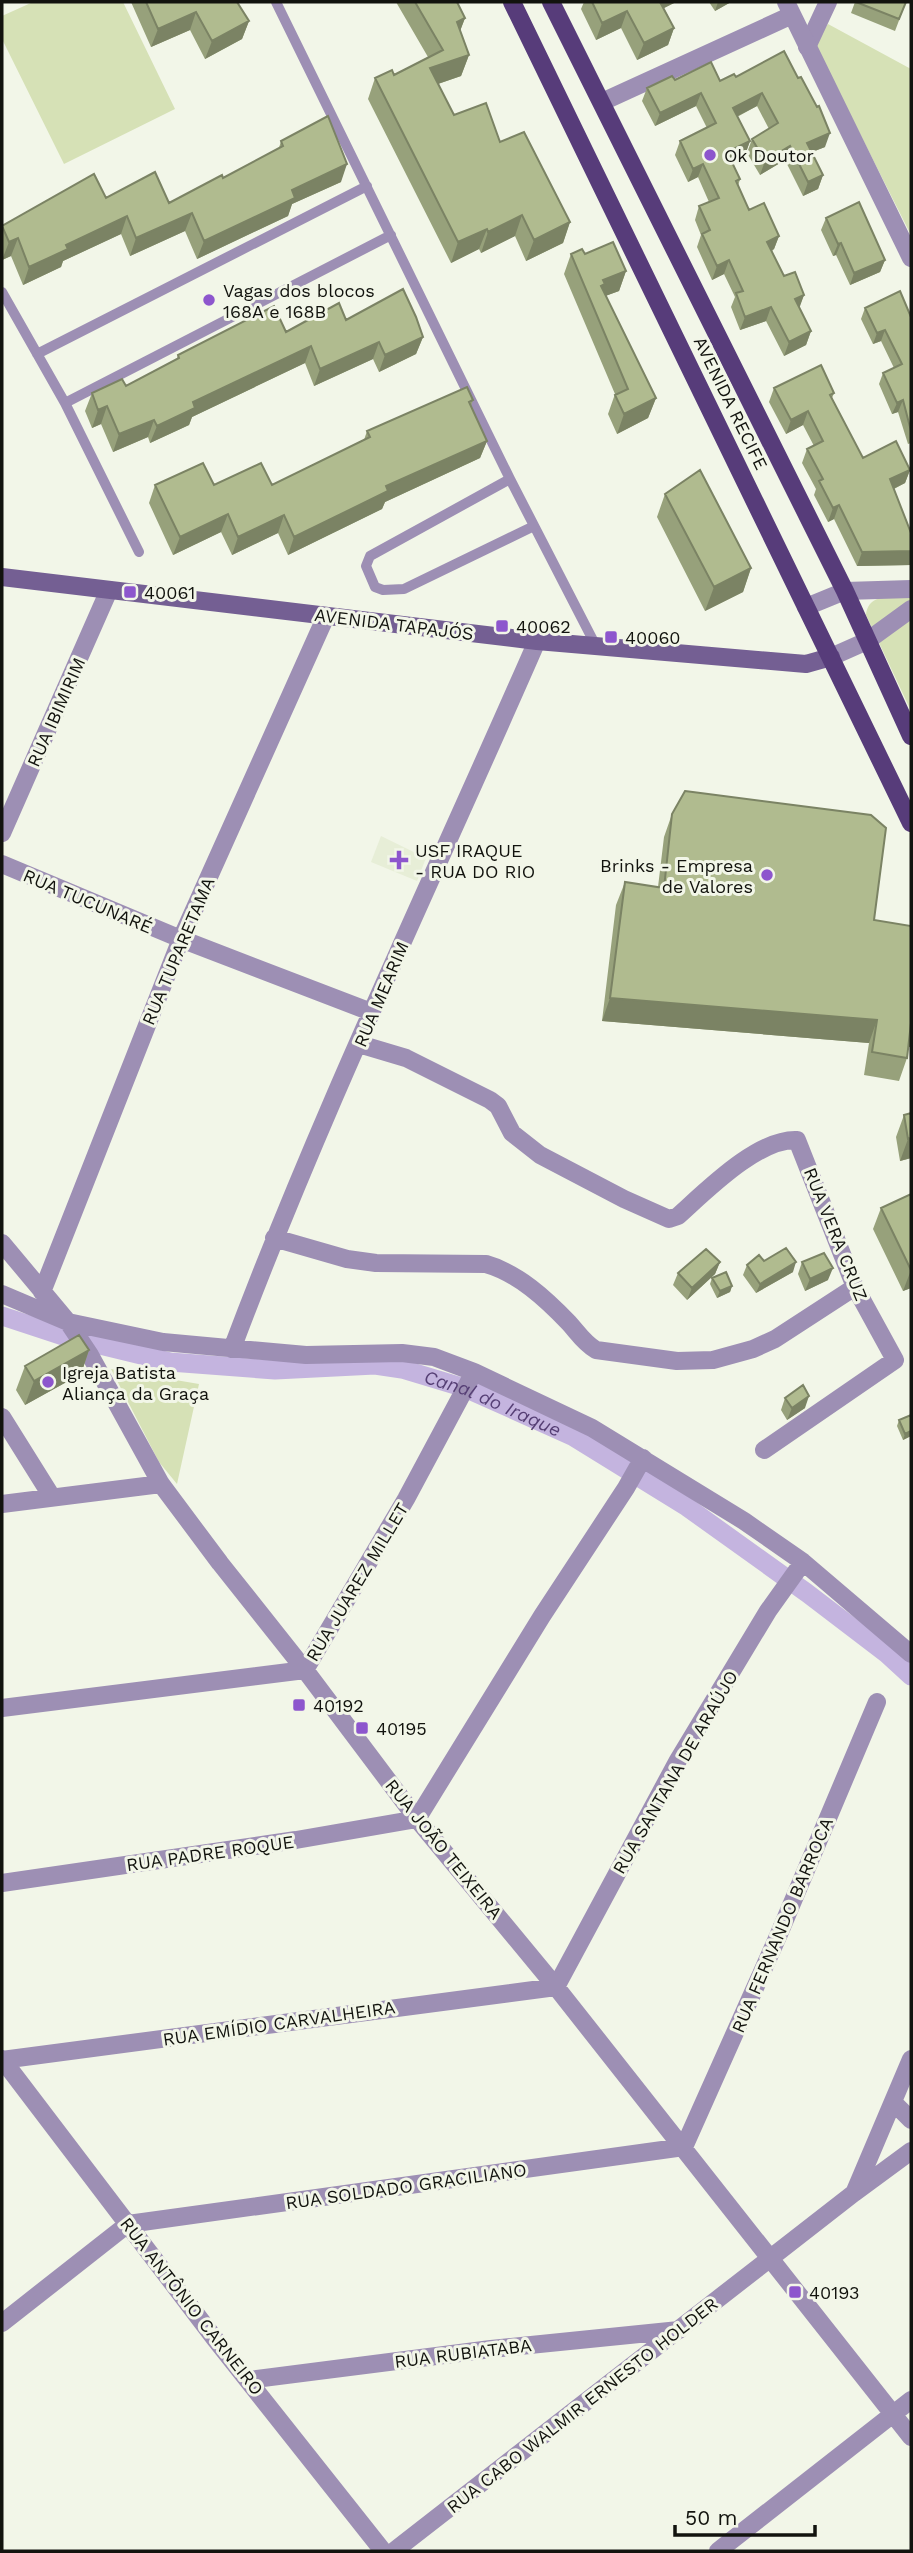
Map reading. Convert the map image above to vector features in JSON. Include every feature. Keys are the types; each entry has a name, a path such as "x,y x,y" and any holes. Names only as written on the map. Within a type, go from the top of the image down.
{"main road":[{"name":"AVENIDA RECIFE","path":"512,2 911,823"},
{"name":"AVENIDA RECIFE","path":"551,2 845,591 911,736"},
{"name":"AVENIDA TAPAJÓS","path":"2,577 537,641 806,664 831,657"}],"street":[{"path":"807,47 828,2"},
{"path":"602,102 789,9 911,258"},
{"path":"806,607 845,591 911,589"},
{"name":"RUA IBIMIRIM","path":"2,833 109,590"},
{"name":"AVENIDA TAPAJÓS","path":"831,657 867,641 911,609"},
{"name":"RUA TUPARETAMA","path":"42,1292 181,939 326,616"},
{"name":"RUA MEARIM","path":"232,1349 274,1238 371,1012 537,641"},
{"name":"RUA TUCUNARÉ","path":"2,864 181,939 371,1012"},
{"name":"RUA VERA CRUZ","path":"359,1044 406,1058 489,1100 498,1107 512,1133 540,1155 662,1217 674,1219 727,1173 764,1149 797,1140 855,1287 903,1364"},
{"path":"274,1238 347,1259 376,1264 486,1264 502,1269 523,1282 559,1313 588,1345 604,1352 694,1362 734,1355 775,1339 855,1287"},
{"name":"RUA JOÃO TEIXEIRA","path":"2,1244 68,1322 90,1355 161,1484 417,1819 684,2147 911,2437"},
{"path":"2,1294 68,1322 163,1342 306,1355 402,1353 434,1357 592,1428 639,1463 744,1521 911,1654"},
{"path":"764,1450 903,1364"},
{"name":"RUA JUAREZ MILLET","path":"2,1708 305,1670 407,1499 472,1376"},
{"path":"2,1417 52,1497"},
{"path":"417,1819 541,1616 626,1488 639,1463"},
{"path":"2,1504 161,1484"},
{"name":"RUA SANTANA DE ARAÚJO","path":"556,1987 677,1762 799,1566"},
{"name":"RUA FERNANDO BARROCA","path":"684,2147 779,1934 877,1702"},
{"name":"RUA PADRE ROQUE","path":"2,1883 296,1840 417,1819"},
{"name":"RUA EMÍDIO CARVALHEIRA","path":"2,2060 556,1987"},
{"path":"854,2193 911,2059"},
{"name":"RUA ANTÔNIO CARNEIRO","path":"2,2060 383,2551"},
{"path":"893,2102 911,2120"},
{"name":"RUA SOLDADO GRACILIANO","path":"128,2224 684,2147"},
{"name":"RUA CABO WALMIR ERNESTO HOLDER","path":"394,2551 911,2151"},
{"path":"2,2323 128,2224"},
{"name":"RUA RUBIATABA","path":"248,2380 491,2349 679,2330"},
{"path":"718,2551 911,2400"}],"lane":[{"path":"276,2 510,479 597,646"},
{"path":"37,354 366,186"},
{"path":"65,403 391,234"},
{"path":"2,292 65,403 139,552"},
{"path":"510,479 370,556 366,566 375,587 383,590 404,589 534,526"}],"shaded area":[{"name":"USF IRAQUE - RUA DO RIO","path":"381,836 426,858 417,881 371,862"}],"green space":[{"path":"33,2 123,2 175,109 64,164 2,39 2,16"},
{"path":"828,24 911,69 911,235 814,43"},
{"path":"911,596 911,711 866,615 871,602 877,599"},
{"path":"111,1369 199,1384 177,1484 159,1462"}],"building":[{"path":"146,2 237,2 249,21 212,41 196,12 158,29"},
{"path":"415,2 457,2 465,18 457,22 469,55 430,68 454,115 486,103 500,142 524,132 570,222 534,240 522,215 488,232 487,229 458,242 375,78 392,70 394,75 443,50"},
{"path":"592,2 660,2 674,28 644,43 627,11 602,23"},
{"path":"856,2 906,2 899,19"},
{"path":"784,51 798,78 801,77 817,107 819,106 830,133 807,143 823,175 808,182 790,146 765,161 752,139 778,123 762,93 733,108 750,141 727,152 740,179 736,181 749,210 764,203 779,236 767,242 784,276 795,272 804,295 795,299 811,331 789,342 771,307 745,317 736,293 743,291 729,260 717,266 702,234 710,230 699,206 719,198 703,164 693,169 680,141 716,123 701,93 660,113 647,88 672,76 675,80 711,62 720,81 734,74 736,77"},
{"path":"328,116 347,164 292,190 295,198 204,241 192,213 136,238 127,216 66,245 68,249 29,267 18,238 9,242 2,226 94,174 106,198 155,172 169,203 283,146 281,141"},
{"path":"859,202 885,260 854,273 826,218"},
{"path":"613,242 626,271 603,280 605,284 601,286 656,398 624,414 615,395 628,389 571,254 582,249 585,254"},
{"path":"403,289 423,337 385,355 379,342 320,369 311,346 193,402 195,408 157,426 154,420 119,434 107,406 98,410 92,393 122,379 126,386 179,358 178,355 274,306 286,332 339,303 346,320"},
{"path":"900,291 911,317 911,431 903,400 897,403 883,373 902,364 885,330 877,333 865,308"},
{"path":"821,365 834,393 830,395 863,458 896,441 910,470 890,479 911,533 911,551 862,552 839,505 833,508 819,481 823,479 807,449 823,441 808,411 791,420 774,388"},
{"path":"467,387 473,400 469,402 487,441 386,486 388,491 294,537 284,515 238,537 228,514 180,537 155,485 203,463 214,485 261,463 272,485 370,437 367,431"},
{"path":"700,470 751,568 714,587 665,494"},
{"path":"685,791 871,815 886,828 874,920 911,926 911,1023 907,1058 872,1052 877,1020 610,998 625,882 664,888 672,814"},
{"path":"911,1113 911,1138 908,1139 904,1115"},
{"path":"911,1194 911,1270 881,1208"},
{"path":"786,1248 796,1262 760,1284 747,1265 759,1255 764,1261"},
{"path":"706,1249 720,1262 692,1288 678,1273"},
{"path":"824,1253 833,1268 810,1279 802,1262"},
{"path":"726,1272 732,1286 720,1291 712,1278"},
{"path":"79,1335 89,1350 34,1381 25,1366"},
{"path":"803,1385 809,1396 792,1408 785,1398"},
{"path":"911,1415 911,1431 905,1434 899,1420"}],"waterway":[{"name":"Canal do Iraque","path":"2,1316 63,1336 170,1362 275,1370 375,1365 402,1369 465,1388 572,1436 687,1507 807,1593 887,1654 911,1676"}],"place":[{"name":"Ok Doutor","path":"710,155"},
{"name":"Vagas dos blocos 168A e 168B","path":"209,300"},
{"name":"40061","path":"130,592"},
{"name":"40062","path":"502,626"},
{"name":"40060","path":"611,637"},
{"name":"USF IRAQUE - RUA DO RIO","path":"399,860"},
{"name":"Brinks - Empresa de Valores","path":"767,875"},
{"name":"Igreja Batista Aliança da Graça","path":"48,1382"},
{"name":"40192","path":"299,1705"},
{"name":"40195","path":"362,1728"},
{"name":"40193","path":"795,2292"}]}
